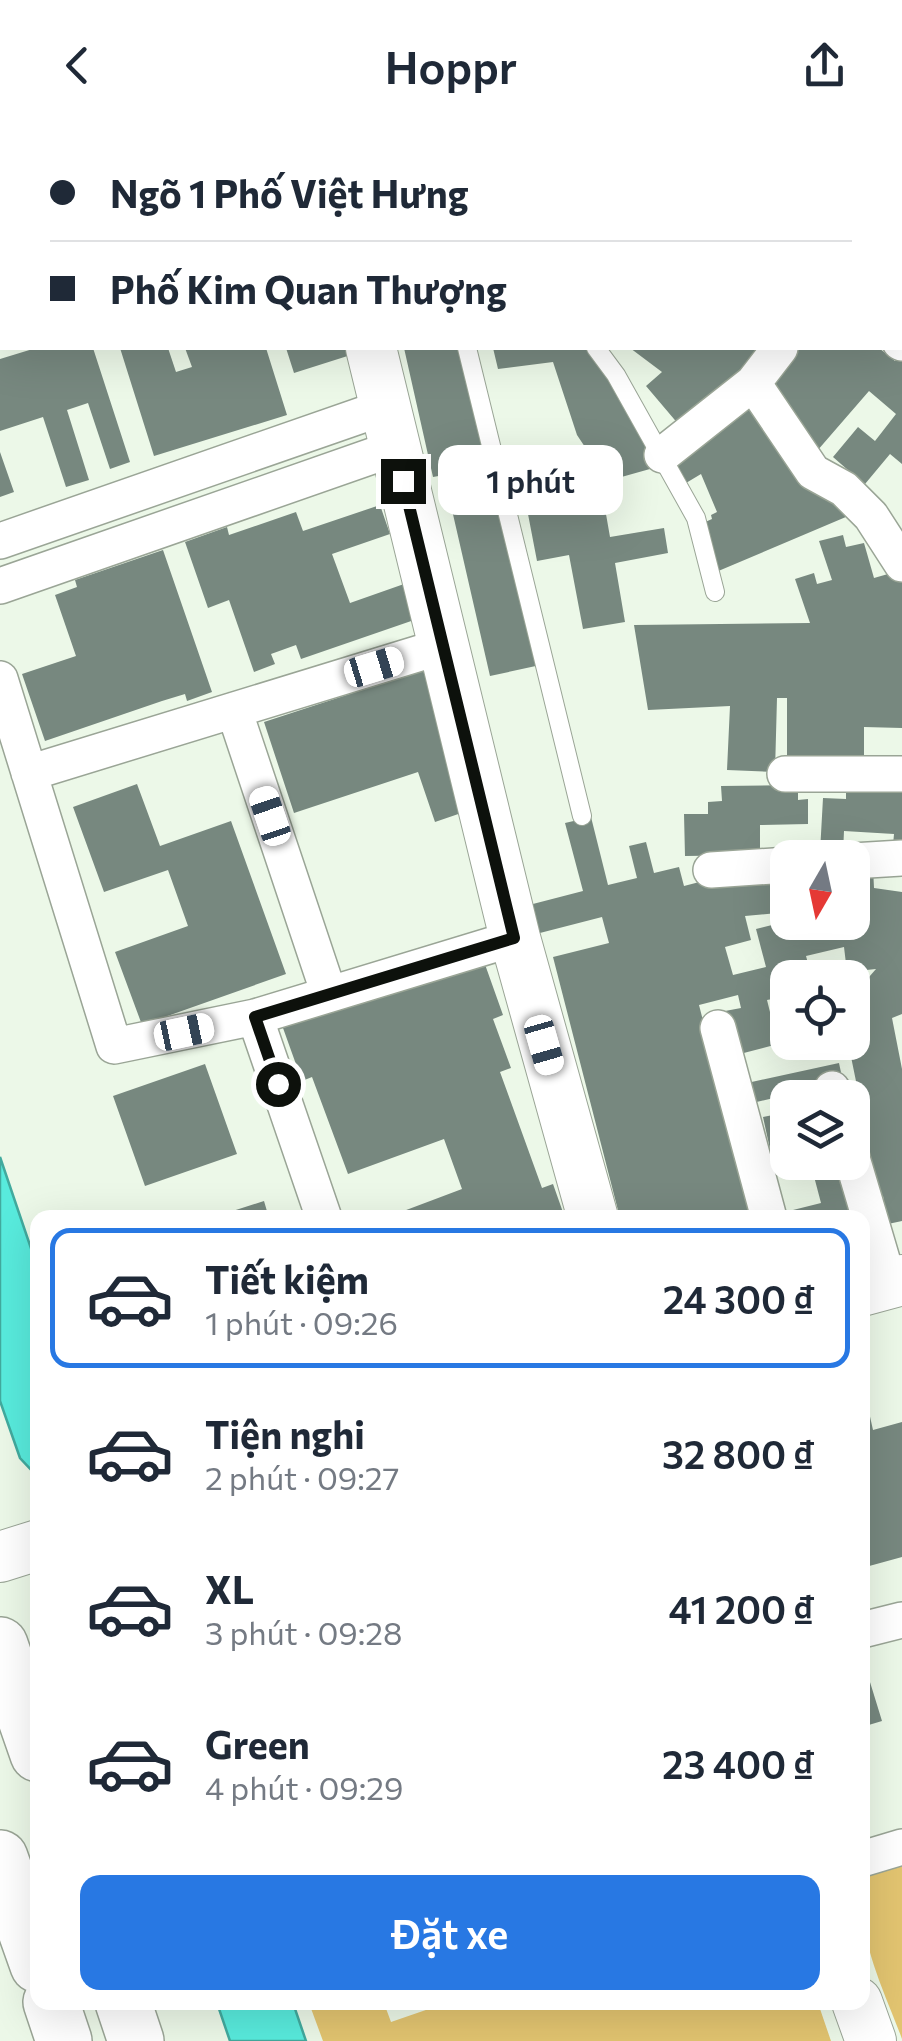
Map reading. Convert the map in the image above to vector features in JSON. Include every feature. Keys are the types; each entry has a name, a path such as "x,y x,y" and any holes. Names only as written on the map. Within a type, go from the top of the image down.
{"main road":[{"path":"0,1645 30,1731"},
{"path":"0,1858 30,1942"},
{"path":"53,2010 64,2041"},
{"path":"126,2010 136,2041"}],"street":[{"path":"371,350 514,938 590,1210"},
{"path":"662,455 752,383 778,350"},
{"path":"752,383 813,472 844,490 871,516 902,564"},
{"path":"0,541 390,427"},
{"path":"0,586 390,427"},
{"path":"29,773 443,646"},
{"path":"0,679 114,1046 255,1017 514,938"},
{"path":"234,710 330,994"},
{"path":"785,774 902,774"},
{"path":"870,860 902,858"},
{"path":"711,870 770,866"},
{"path":"255,1017 321,1210"},
{"path":"718,1028 766,1210"},
{"path":"858,1180 866,1210"},
{"path":"870,1227 885,1285"},
{"path":"0,1557 30,1548"},
{"path":"870,1628 902,1620"},
{"path":"870,1857 902,1847"},
{"path":"860,2010 870,2041"}],"lane":[{"path":"467,350 582,816"},
{"path":"597,350 616,375 696,518 715,592"}],"shaded area":[{"path":"902,1862 902,2039 870,1951 871,1871"},
{"path":"312,2010 387,2010 391,2022 426,2010 820,2010 831,2041 323,2041"}],"water":[{"path":"0,1157 30,1245 30,1469 20,1458 0,1401"},
{"path":"219,2010 295,2010 306,2041 230,2041"}],"building":[{"path":"29,350 94,350 130,462 110,469 88,403 67,410 89,480 66,487 43,417 0,431 0,359"},
{"path":"121,350 169,350 176,372 192,367 186,350 267,350 287,415 154,456"},
{"path":"287,350 357,353 294,373"},
{"path":"404,350 473,350 545,664 490,676 444,475 433,477"},
{"path":"493,350 595,350 657,467 593,485 595,498 603,497 610,537 664,528 668,553 615,563 625,622 583,629 569,555 537,561 518,462 587,450 577,435 553,362 498,369"},
{"path":"633,350 764,350 685,432 646,386 662,372"},
{"path":"790,350 881,350 895,361 902,352 902,464 890,454 860,490 845,477 849,471 833,457 858,427 875,441 896,414 869,391 817,451 765,387"},
{"path":"759,393 860,511 716,572 696,526 712,519 711,515 717,512 701,474 686,483 669,457"},
{"path":"0,452 14,492 0,497"},
{"path":"380,505 390,534 332,554 350,603 404,584 417,619 301,659 296,645 271,654 275,664 254,672 229,600 208,608 185,542 227,527 229,535 296,512 303,531"},
{"path":"843,535 846,547 864,543 874,578 902,570 902,728 864,727 864,756 787,762 787,698 777,698 775,772 727,770 730,706 648,710 634,625 810,623 795,579 814,573 817,584 832,580 819,541"},
{"path":"163,550 212,692 187,701 185,694 45,741 22,674 76,656 55,595 77,587 75,580"},
{"path":"423,670 470,810 435,822 418,772 294,813 264,722"},
{"path":"137,784 160,846 231,821 286,974 142,1025 115,952 188,926 168,870 104,892 73,807"},
{"path":"798,785 798,800 808,799 808,824 760,825 760,855 685,856 684,814 708,814 708,802 722,801 721,786"},
{"path":"846,785 902,788 902,846 893,845 894,834 844,831 844,840 821,840 823,798 846,799"},
{"path":"591,817 608,885 637,878 629,846 646,842 654,873 679,867 684,886 734,873 770,876 770,914 745,916 751,940 725,947 733,975 766,967 756,929 770,926 770,940 870,940 870,868 874,888 902,892 902,1014 892,1018 902,1069 902,1221 888,1224 883,1196 869,1198 865,1180 870,1180 870,1080 856,1080 852,1060 870,1060 870,976 876,969 870,970 870,960 846,960 844,947 806,956 807,960 770,960 770,1046 736,1055 725,1011 741,1008 738,995 699,1005 752,1210 618,1210 553,957 609,943 602,917 536,934 529,905 583,891 565,823"},
{"path":"482,956 503,1015 493,1019 511,1068 500,1072 542,1188 553,1184 562,1210 406,1210 462,1189 444,1139 348,1174 312,1077 302,1081 283,1028"},
{"path":"839,1063 843,1080 770,1080 770,1099 752,1103 747,1083"},
{"path":"205,1064 237,1154 145,1186 113,1096"},
{"path":"770,1116 770,1149 763,1117"},
{"path":"815,1180 853,1180 860,1210 793,1210 821,1203"},
{"path":"264,1201 267,1210 236,1210"},
{"path":"870,1416 873,1430 902,1422 902,1557 870,1566"},
{"path":"870,1682 882,1721 870,1725"}],"route":[{"path":"278,1084 255,1017 514,938 403,481"}]}
